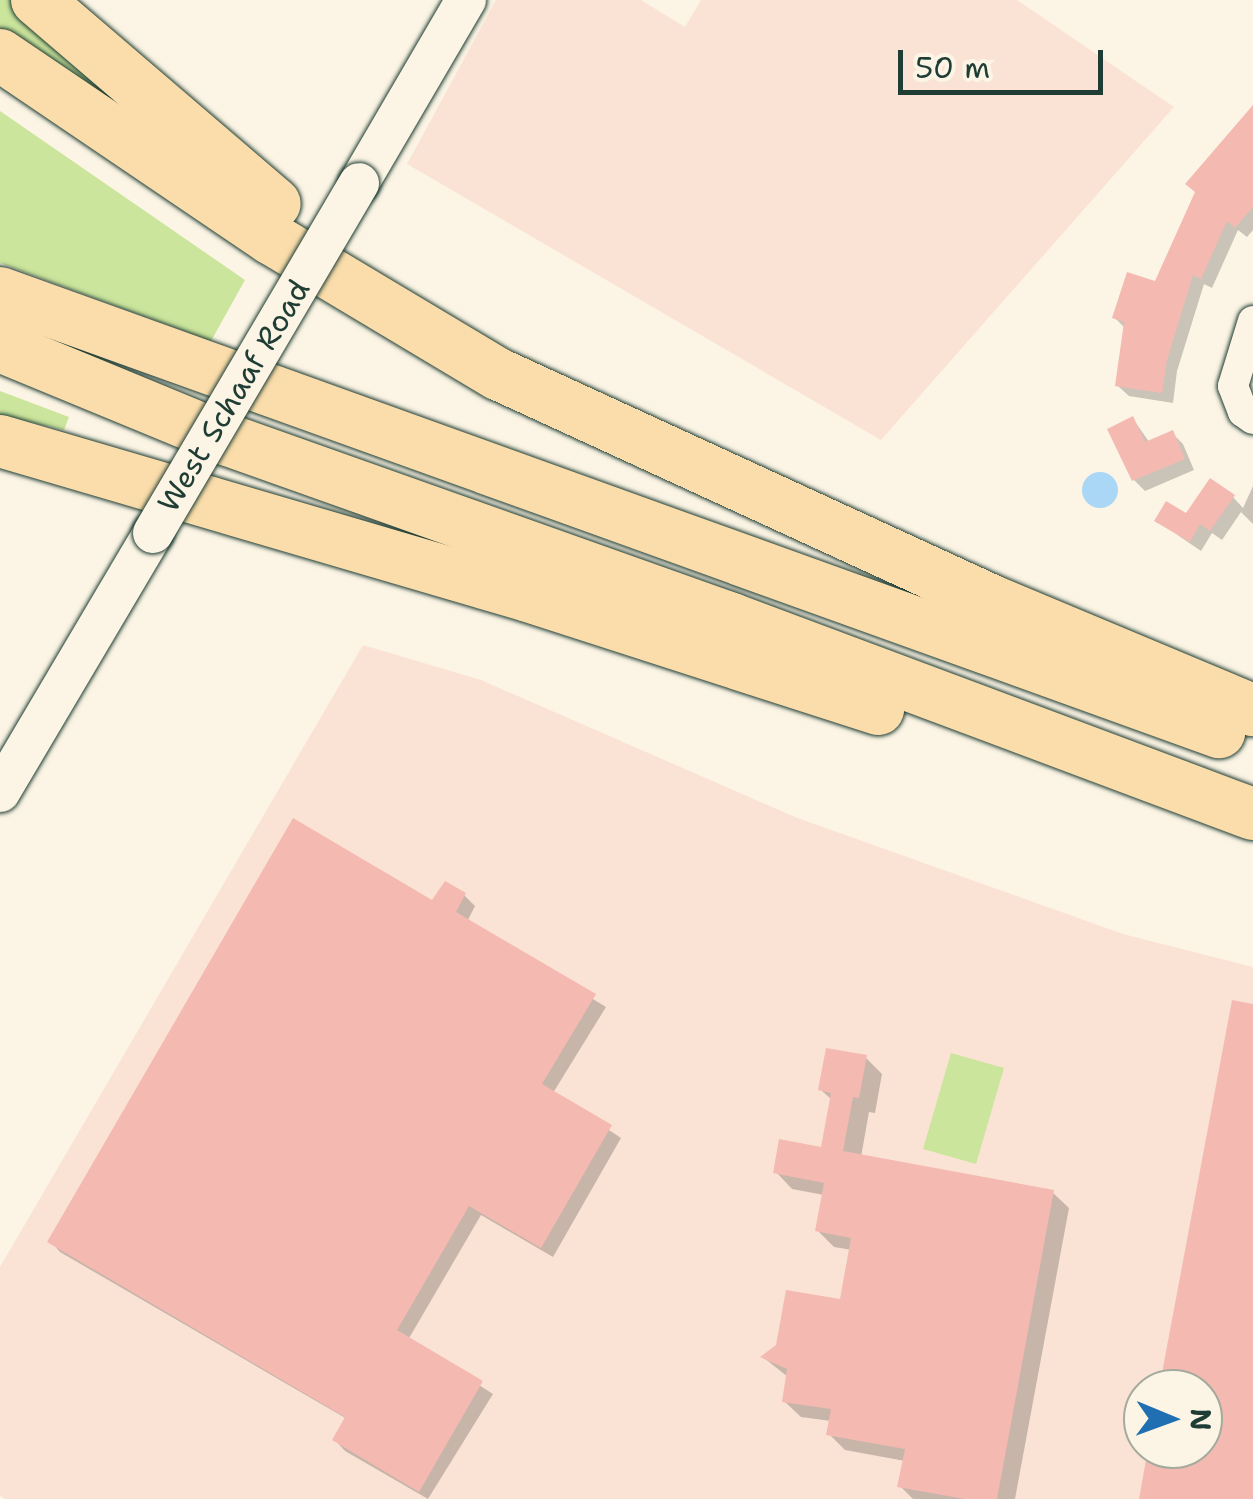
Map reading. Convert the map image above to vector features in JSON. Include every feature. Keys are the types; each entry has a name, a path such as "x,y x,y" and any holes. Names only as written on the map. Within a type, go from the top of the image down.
{"highway":[{"path":"37,0 262,195 366,273 539,380 668,453"},
{"path":"0,55 272,239 498,374 992,601 1253,710"},
{"path":"0,292 1253,744"},
{"path":"0,346 228,440 678,599 1253,814"},
{"path":"0,375 228,440"},
{"path":"0,441 528,596 1093,778 1253,814"}],"street":[{"name":"West Schaaf Road","path":"0,792 466,0"},
{"path":"1253,321 1233,386 1243,412 1253,419"}],"shaded area":[{"path":"496,0 641,0 685,27 701,0 1017,0 1174,107 881,440 407,164"},
{"path":"363,645 481,680 795,817 1123,934 1253,967 1253,1499 5,1499 0,1495 0,1267"}],"green space":[{"path":"0,0 22,0 139,125 0,29"},
{"path":"0,111 245,280 211,341 0,263"},
{"path":"0,391 69,417 64,430 0,415"},
{"path":"951,1053 1004,1068 976,1164 923,1149"}],"water":[{"path":"1100,472 1112,478 1118,490 1112,502 1100,508 1088,502 1082,490 1088,478"}],"building":[{"path":"1253,105 1253,207 1235,228 1227,221 1201,279 1193,275 1167,360 1162,393 1115,386 1124,322 1112,318 1127,272 1155,281 1195,192 1185,184"},
{"path":"1133,416 1145,442 1173,430 1185,459 1132,481 1107,429"},
{"path":"1210,478 1235,495 1210,531 1200,524 1190,542 1154,521 1166,501 1186,513"},
{"path":"293,818 432,900 445,881 466,893 456,912 596,994 542,1084 612,1125 541,1248 469,1206 397,1330 483,1381 419,1492 332,1440 345,1417 47,1242"},
{"path":"1232,1000 1253,1004 1253,1499 1139,1499 1144,1469 1223,1469 1223,1369 1163,1369"},
{"path":"826,1048 867,1055 859,1098 853,1097 843,1151 1054,1190 997,1499 965,1499 897,1487 905,1449 826,1435 831,1409 782,1402 787,1369 760,1357 776,1345 786,1290 840,1299 851,1238 815,1231 824,1183 773,1173 779,1139 821,1147 831,1093 818,1090"}]}
